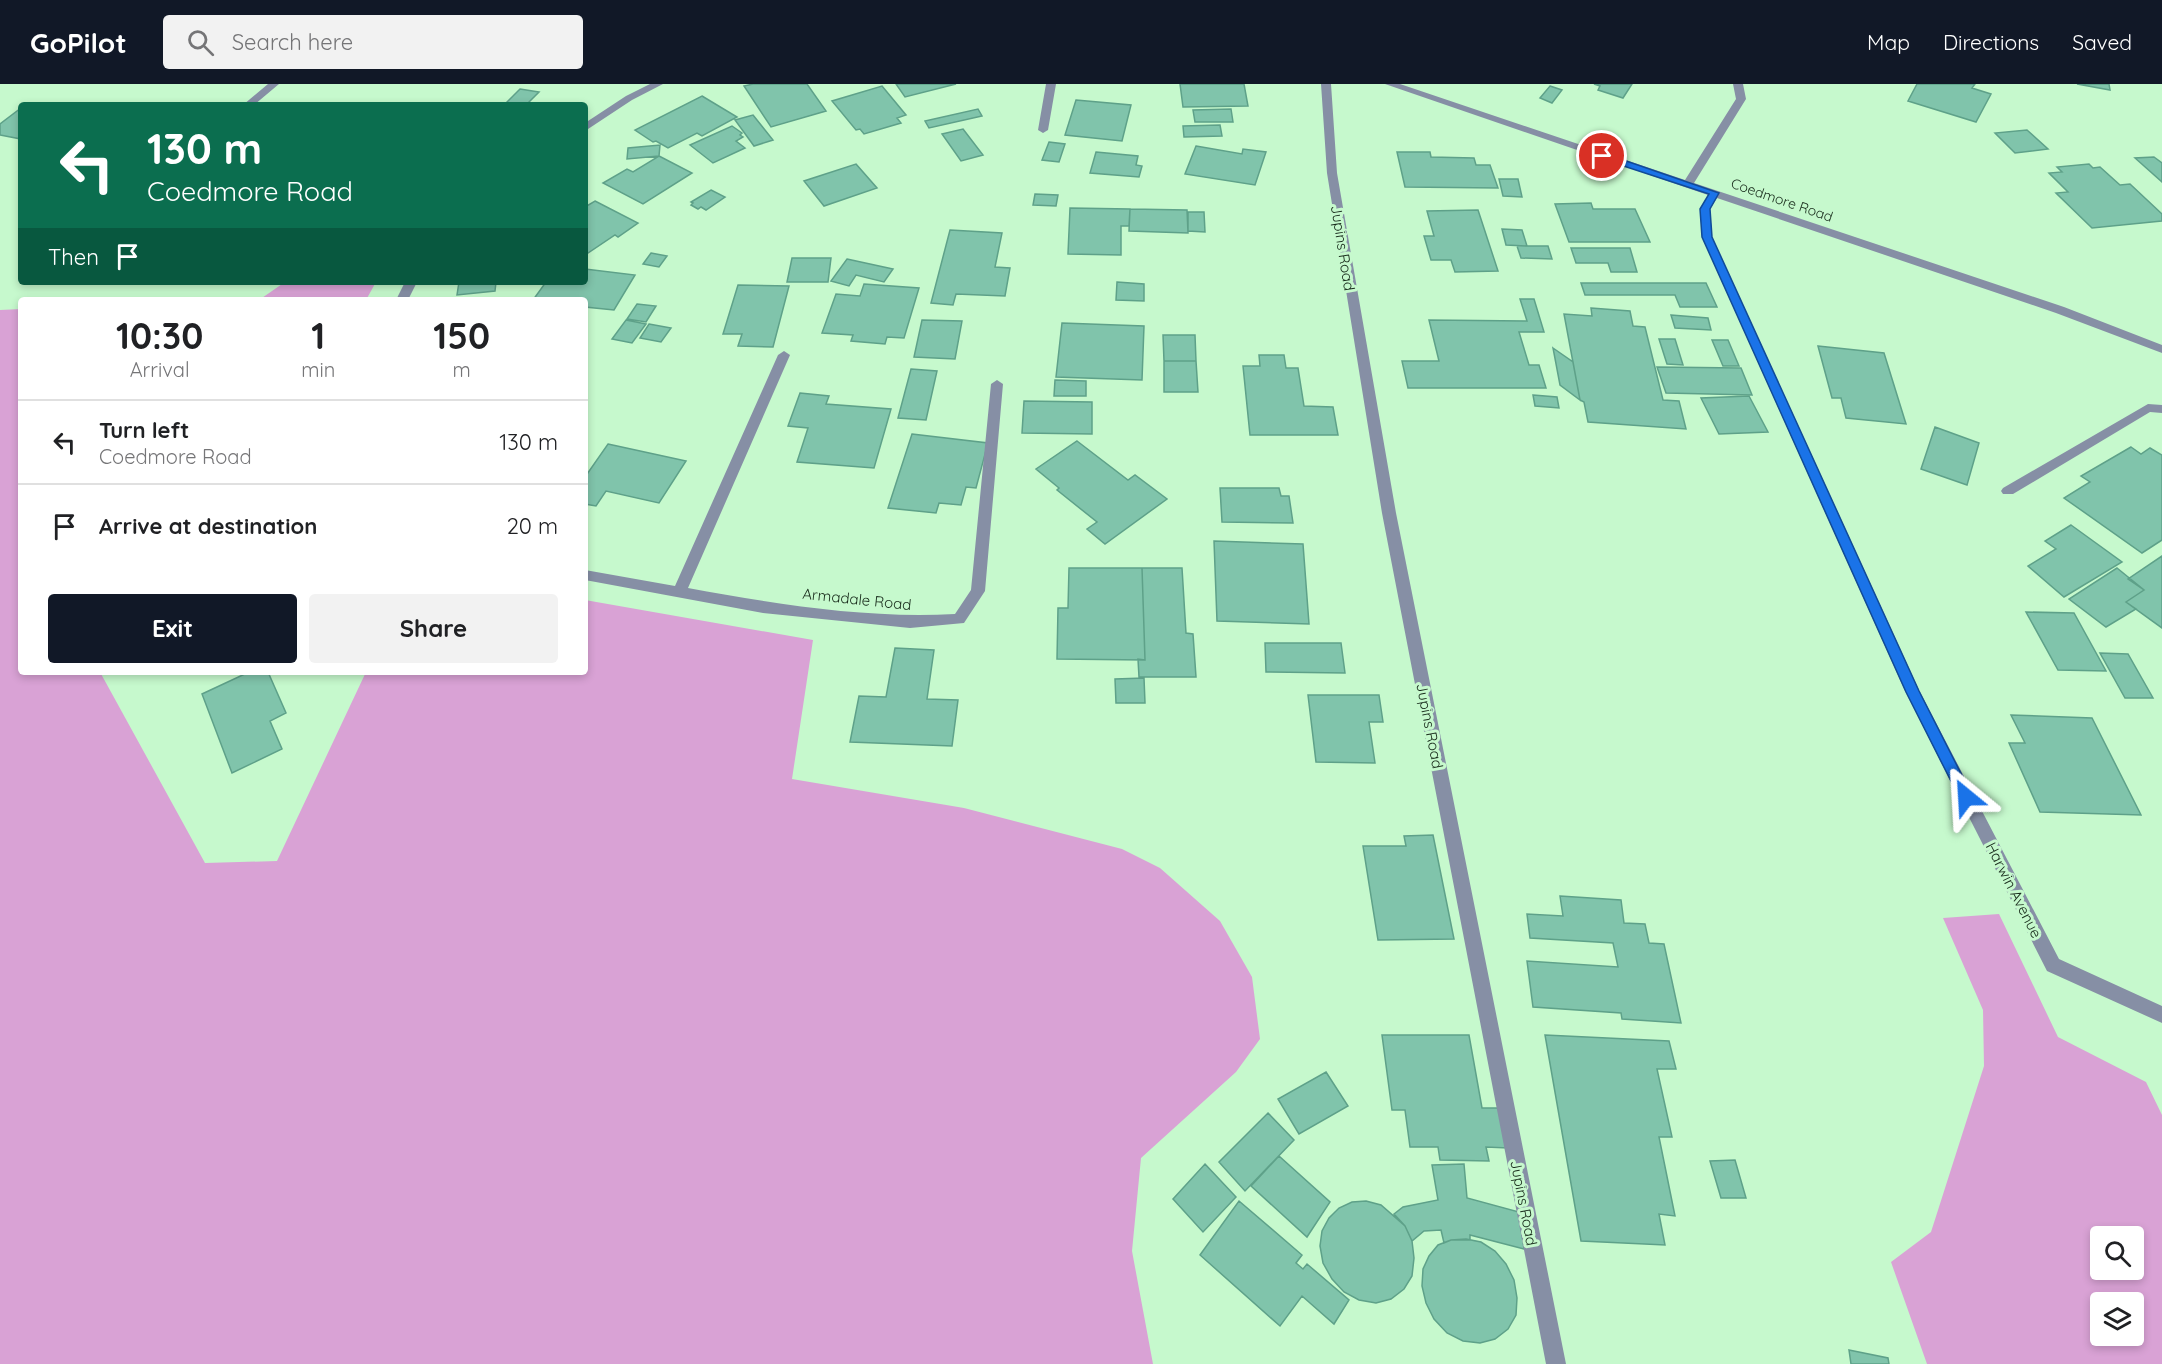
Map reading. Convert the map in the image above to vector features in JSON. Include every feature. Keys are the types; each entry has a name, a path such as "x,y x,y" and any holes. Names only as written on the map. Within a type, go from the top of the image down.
{"street":[{"path":"252,102 274,84"},
{"path":"588,127 629,98 658,84"},
{"path":"1043,130 1052,84"},
{"name":"Jupins Road","path":"1326,84 1332,173 1389,513 1556,1364"},
{"name":"Coedmore Road","path":"1390,84 2049,306 2162,349"},
{"path":"1688,184 1741,99 1738,84"},
{"name":"Harwin Avenue","path":"1714,193 1705,209 1707,237 1912,692 2053,965 2162,1016"},
{"path":"679,592 784,355"},
{"name":"Armadale Road","path":"588,576 763,607 910,622 959,620 978,591 997,384"},
{"path":"2008,491 2148,408 2162,409"}],"shaded area":[{"path":"281,285 374,285 368,297 263,297"},
{"path":"18,309 18,675 102,675 205,863 277,861 365,675 588,675 588,601 813,640 792,779 964,808 1122,849 1160,868 1220,921 1252,977 1260,1039 1236,1072 1141,1158 1132,1251 1153,1364 0,1364 0,310"},
{"path":"1999,914 2058,1037 2146,1082 2162,1115 2162,1364 1927,1364 1891,1262 1931,1232 1984,1066 1983,1010 1943,918"}],"building":[{"path":"807,84 826,111 771,127 744,86"},
{"path":"896,84 956,84 905,97"},
{"path":"1180,84 1244,84 1248,106 1183,107"},
{"path":"1594,84 1632,84 1623,98 1598,90 1600,86"},
{"path":"1917,84 1975,84 1972,88 1991,94 1976,122 1908,101"},
{"path":"2077,84 2109,84 2110,90"},
{"path":"882,86 906,115 897,118 901,123 864,134 860,129 856,130 832,101"},
{"path":"1550,86 1562,90 1552,103 1540,98"},
{"path":"520,89 539,92 529,102 507,102"},
{"path":"702,96 737,117 702,136 697,133 668,148 656,141 653,142 635,130"},
{"path":"1076,100 1131,105 1122,141 1065,135"},
{"path":"978,109 982,116 929,128 925,121"},
{"path":"1231,109 1233,122 1195,122 1193,110"},
{"path":"18,110 18,138 0,135 0,124"},
{"path":"753,115 773,140 754,146 735,120"},
{"path":"1220,125 1222,136 1184,137 1183,126"},
{"path":"732,126 742,133 740,135 743,137 736,141 745,148 713,163 690,145"},
{"path":"963,129 983,155 961,161 942,134"},
{"path":"2027,130 2048,149 2015,153 1995,133"},
{"path":"1049,142 1065,144 1059,162 1042,160"},
{"path":"660,145 659,156 627,159 628,148"},
{"path":"1196,146 1242,154 1243,149 1266,152 1255,185 1185,174"},
{"path":"1096,152 1138,156 1136,165 1142,166 1139,177 1090,173"},
{"path":"1397,152 1430,152 1431,157 1474,158 1476,165 1490,165 1498,188 1405,187"},
{"path":"659,156 692,173 643,204 603,183 627,169 633,172"},
{"path":"2154,157 2162,163 2162,182 2135,158"},
{"path":"856,164 877,188 824,206 804,181"},
{"path":"2089,164 2093,168 2100,167 2120,185 2130,184 2162,214 2162,221 2092,228 2056,193 2068,192 2049,173 2062,172 2057,167"},
{"path":"1499,179 1518,179 1522,197 1503,196"},
{"path":"711,190 725,197 706,210 691,205 693,203 691,202"},
{"path":"1035,194 1058,195 1056,206 1033,205"},
{"path":"595,201 638,223 588,253 588,205"},
{"path":"1591,203 1593,209 1635,209 1650,242 1569,242 1555,204"},
{"path":"1070,208 1130,209 1129,226 1121,226 1121,255 1068,254"},
{"path":"1130,209 1187,210 1188,233 1129,231"},
{"path":"1478,210 1498,271 1455,272 1451,260 1431,260 1424,236 1434,236 1427,211"},
{"path":"1188,212 1204,212 1205,232 1188,231"},
{"path":"1502,229 1522,230 1527,246 1506,245"},
{"path":"950,230 1002,233 995,267 1010,268 1005,296 956,294 953,305 931,303"},
{"path":"1517,246 1548,246 1552,259 1521,258"},
{"path":"1571,248 1630,248 1637,272 1611,272 1608,263 1576,263"},
{"path":"651,253 667,256 659,267 643,264"},
{"path":"792,258 831,258 828,282 787,282"},
{"path":"847,259 893,269 884,282 856,275 849,286 831,281"},
{"path":"588,269 635,275 614,310 588,307 588,297 535,297 544,285 588,285"},
{"path":"1117,282 1144,284 1144,301 1116,300"},
{"path":"1581,283 1706,283 1717,307 1680,307 1675,295 1585,295"},
{"path":"864,284 919,288 904,338 887,337 885,344 851,341 853,335 822,333 836,294 860,296"},
{"path":"459,285 496,285 495,291 457,295"},
{"path":"738,285 789,286 773,347 738,346 742,334 723,334"},
{"path":"1520,299 1534,299 1544,332 1519,332 1529,365 1539,365 1546,388 1408,388 1402,361 1439,361 1429,320 1527,321"},
{"path":"637,304 656,306 646,322 627,319"},
{"path":"1591,308 1630,311 1633,326 1645,327 1663,400 1679,401 1686,429 1588,422 1584,402 1580,400 1564,314 1592,316"},
{"path":"1671,315 1708,318 1711,330 1675,328"},
{"path":"626,320 646,324 632,343 612,339"},
{"path":"922,320 962,321 955,359 914,357"},
{"path":"1062,323 1144,326 1142,380 1056,377"},
{"path":"649,324 671,328 661,342 640,338"},
{"path":"1163,335 1195,335 1196,361 1164,361"},
{"path":"1659,339 1675,339 1683,365 1667,364"},
{"path":"1712,340 1728,340 1739,366 1723,366"},
{"path":"1818,346 1884,353 1906,424 1846,418 1841,398 1832,398"},
{"path":"1553,348 1573,362 1580,400 1560,385"},
{"path":"1259,355 1284,355 1286,368 1298,368 1304,406 1333,407 1338,435 1250,435 1243,366 1260,366"},
{"path":"1164,361 1196,361 1198,392 1164,392"},
{"path":"1657,367 1741,368 1752,395 1666,393"},
{"path":"911,369 937,371 926,420 898,418"},
{"path":"1055,380 1086,381 1086,396 1054,396"},
{"path":"800,393 829,396 826,404 891,409 874,468 797,462 808,428 788,426"},
{"path":"1533,395 1557,397 1559,408 1535,406"},
{"path":"1749,396 1768,432 1719,434 1701,398"},
{"path":"1024,401 1092,402 1092,434 1022,433"},
{"path":"1935,427 1979,443 1967,485 1921,469"},
{"path":"912,434 988,443 976,488 966,487 961,505 939,503 936,513 888,508"},
{"path":"1077,441 1128,480 1135,475 1167,499 1105,544 1087,529 1097,522 1057,490 1059,488 1036,469"},
{"path":"608,444 686,461 659,503 606,491 596,506 588,505 588,473"},
{"path":"2131,447 2141,454 2150,448 2162,455 2162,540 2142,553 2064,498 2090,482 2081,476"},
{"path":"1220,488 1279,488 1281,496 1289,496 1293,523 1222,522"},
{"path":"2071,525 2122,562 2064,597 2028,566 2056,549 2045,541"},
{"path":"1214,541 1303,544 1309,624 1217,621"},
{"path":"2162,556 2162,628 2126,602 2144,590 2128,579"},
{"path":"1069,568 1142,568 1145,660 1057,659 1058,608 1068,608"},
{"path":"1142,568 1182,568 1186,633 1193,634 1196,677 1139,677 1138,659 1145,660"},
{"path":"2117,568 2144,590 2126,602 2136,609 2106,627 2069,599"},
{"path":"2026,612 2074,613 2106,671 2058,670"},
{"path":"1265,643 1341,643 1345,673 1266,672"},
{"path":"895,648 934,650 927,699 958,700 952,746 850,742 859,696 886,697"},
{"path":"2100,653 2128,654 2153,698 2125,698"},
{"path":"243,675 269,675 286,713 270,721 282,749 232,773 202,694"},
{"path":"1144,678 1145,703 1116,703 1115,679"},
{"path":"1308,695 1379,695 1383,722 1369,722 1375,763 1316,762"},
{"path":"2011,715 2092,718 2141,815 2040,812 2009,743 2025,743"},
{"path":"1433,835 1454,939 1378,940 1363,846 1406,846 1404,836"},
{"path":"1560,896 1621,900 1624,923 1645,924 1649,943 1664,944 1681,1023 1622,1019 1621,1013 1533,1007 1527,961 1618,967 1613,943 1530,938 1527,914 1563,916"},
{"path":"1382,1035 1469,1035 1482,1108 1500,1108 1508,1148 1486,1147 1489,1161 1440,1160 1438,1147 1410,1147 1405,1110 1392,1110"},
{"path":"1545,1035 1669,1041 1676,1069 1657,1069 1672,1137 1659,1137 1675,1216 1659,1214 1665,1245 1581,1241"},
{"path":"1326,1072 1348,1106 1299,1134 1278,1099"},
{"path":"1268,1113 1294,1140 1245,1191 1219,1162"},
{"path":"1279,1156 1330,1202 1307,1237 1251,1186"},
{"path":"1735,1160 1746,1198 1721,1198 1710,1161"},
{"path":"1205,1164 1236,1197 1203,1232 1173,1199"},
{"path":"1464,1164 1467,1198 1519,1212 1524,1249 1470,1235 1470,1240 1451,1240 1444,1243 1441,1230 1424,1231 1412,1241 1405,1226 1394,1214 1403,1207 1438,1200 1432,1165"},
{"path":"1239,1201 1302,1255 1296,1263 1303,1269 1307,1264 1349,1300 1334,1324 1302,1296 1280,1326 1200,1255"},
{"path":"1366,1201 1381,1205 1405,1226 1412,1241 1414,1258 1412,1276 1404,1289 1391,1299 1376,1303 1359,1300 1344,1292 1332,1279 1323,1263 1320,1246 1322,1231 1329,1218 1339,1208 1352,1202"},
{"path":"1466,1239 1481,1242 1495,1251 1506,1264 1514,1280 1517,1298 1516,1315 1508,1329 1495,1339 1480,1343 1463,1341 1447,1333 1434,1319 1426,1303 1422,1286 1423,1269 1429,1256 1438,1245 1451,1240"},
{"path":"1849,1350 1888,1358 1889,1364 1851,1364"}],"route":[{"path":"1602,156 1714,193 1705,209 1707,237 1912,692 1966,797"}]}
